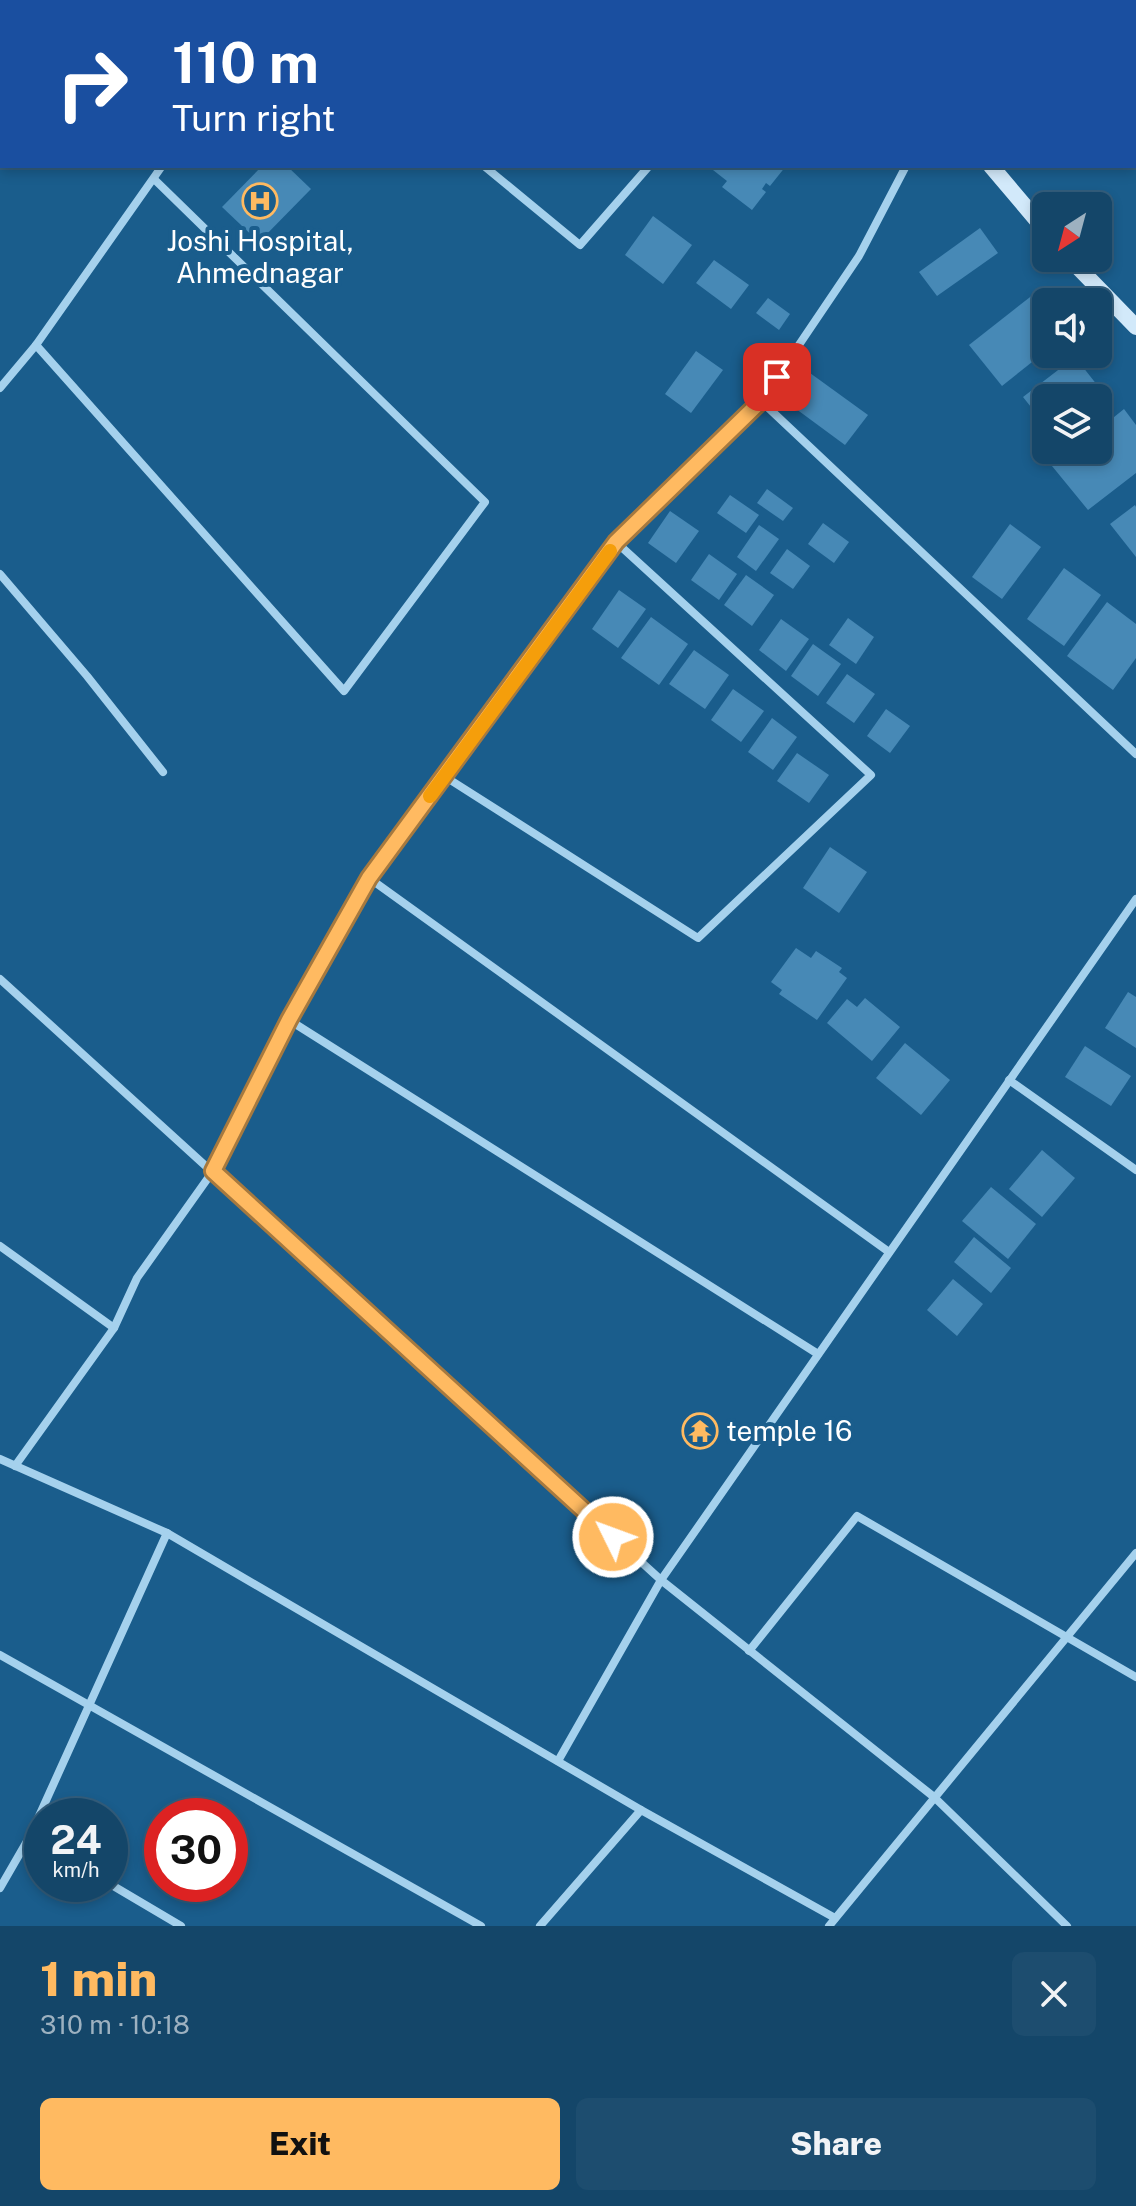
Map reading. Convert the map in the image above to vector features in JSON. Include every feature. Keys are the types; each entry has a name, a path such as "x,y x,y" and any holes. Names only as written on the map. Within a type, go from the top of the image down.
{"street":[{"path":"1,386 36,345 161,168"},
{"path":"486,168 580,245 647,168"},
{"path":"15,1466 114,1328 137,1278 213,1171 289,1020 369,878 616,542 761,401 859,256 905,168"},
{"path":"993,168 1032,214"},
{"path":"36,345 344,691 485,502 154,179"},
{"path":"1083,272 1136,327"},
{"path":"761,401 1136,754"},
{"path":"444,776 698,938 871,775 616,542"},
{"path":"0,574 163,772"},
{"path":"369,878 889,1252"},
{"path":"558,1761 661,1580 1136,899"},
{"path":"0,979 661,1580 934,1797 1067,1926"},
{"path":"289,1020 818,1354"},
{"path":"1009,1080 1136,1170"},
{"path":"0,1246 114,1328"},
{"path":"0,1459 167,1533 832,1922 1136,1553"},
{"path":"749,1651 857,1516 1136,1677"},
{"path":"47,1798 167,1533"},
{"path":"0,1655 481,1926"},
{"path":"540,1926 641,1810"},
{"path":"0,1888 24,1846"},
{"path":"128,1895 181,1926"}],"building":[{"path":"260,168 289,168 311,189 259,242 222,207"},
{"path":"784,168 770,186 766,183 762,189 766,192 752,210 722,187 727,181 713,170"},
{"path":"653,216 692,245 663,284 625,255"},
{"path":"980,228 998,253 937,296 919,272"},
{"path":"714,260 749,285 731,309 696,283"},
{"path":"1032,296 1032,362 1002,386 969,345"},
{"path":"768,298 790,314 779,330 756,313"},
{"path":"696,351 723,370 691,413 665,394"},
{"path":"1061,368 1084,368 1096,384 1040,384"},
{"path":"810,373 868,415 845,445 788,403"},
{"path":"1032,390 1032,408 1023,397"},
{"path":"1124,409 1136,425 1136,473 1088,510 1052,466 1112,464 1112,419"},
{"path":"767,489 793,508 783,521 757,503"},
{"path":"730,495 759,515 746,533 717,513"},
{"path":"1136,507 1136,557 1110,524"},
{"path":"670,511 699,531 676,563 648,543"},
{"path":"823,523 849,542 834,563 808,544"},
{"path":"1010,524 1041,547 1002,599 972,577"},
{"path":"759,525 779,539 756,571 737,557"},
{"path":"787,549 810,566 793,589 770,573"},
{"path":"709,554 737,574 719,600 691,580"},
{"path":"1064,568 1101,595 1064,646 1027,619"},
{"path":"746,575 774,595 752,626 724,605"},
{"path":"619,590 646,609 618,648 592,629"},
{"path":"1107,602 1136,624 1136,658 1113,690 1067,656"},
{"path":"651,617 688,644 659,685 621,658"},
{"path":"848,618 874,637 856,664 829,645"},
{"path":"781,619 809,639 786,671 759,650"},
{"path":"813,644 841,664 818,696 791,676"},
{"path":"694,650 729,675 705,709 669,684"},
{"path":"847,674 875,694 854,723 826,703"},
{"path":"733,689 764,711 741,742 711,720"},
{"path":"886,709 910,726 890,753 867,736"},
{"path":"772,718 797,737 773,770 748,752"},
{"path":"797,753 829,775 809,803 777,781"},
{"path":"830,847 867,872 839,913 803,888"},
{"path":"796,948 811,958 816,951 842,968 839,972 847,978 817,1020 779,994 782,990 771,982"},
{"path":"1128,992 1136,997 1136,1048 1105,1028"},
{"path":"865,998 900,1027 872,1061 827,1023 847,999 857,1007"},
{"path":"905,1043 950,1080 921,1115 876,1078"},
{"path":"1085,1046 1131,1076 1111,1106 1065,1077"},
{"path":"1042,1150 1075,1178 1042,1217 1009,1189"},
{"path":"991,1187 1036,1224 1008,1259 962,1221"},
{"path":"974,1237 1011,1268 991,1293 954,1262"},
{"path":"953,1279 983,1304 957,1336 927,1310"}],"slow traffic":[{"path":"430,796 610,551"}],"place":[{"name":"Joshi Hospital, Ahmednagar","path":"260,201"},
{"name":"temple 16","path":"700,1431"}],"route":[{"path":"613,1537 213,1171 289,1020 369,878 616,542 761,401 777,377"}]}
